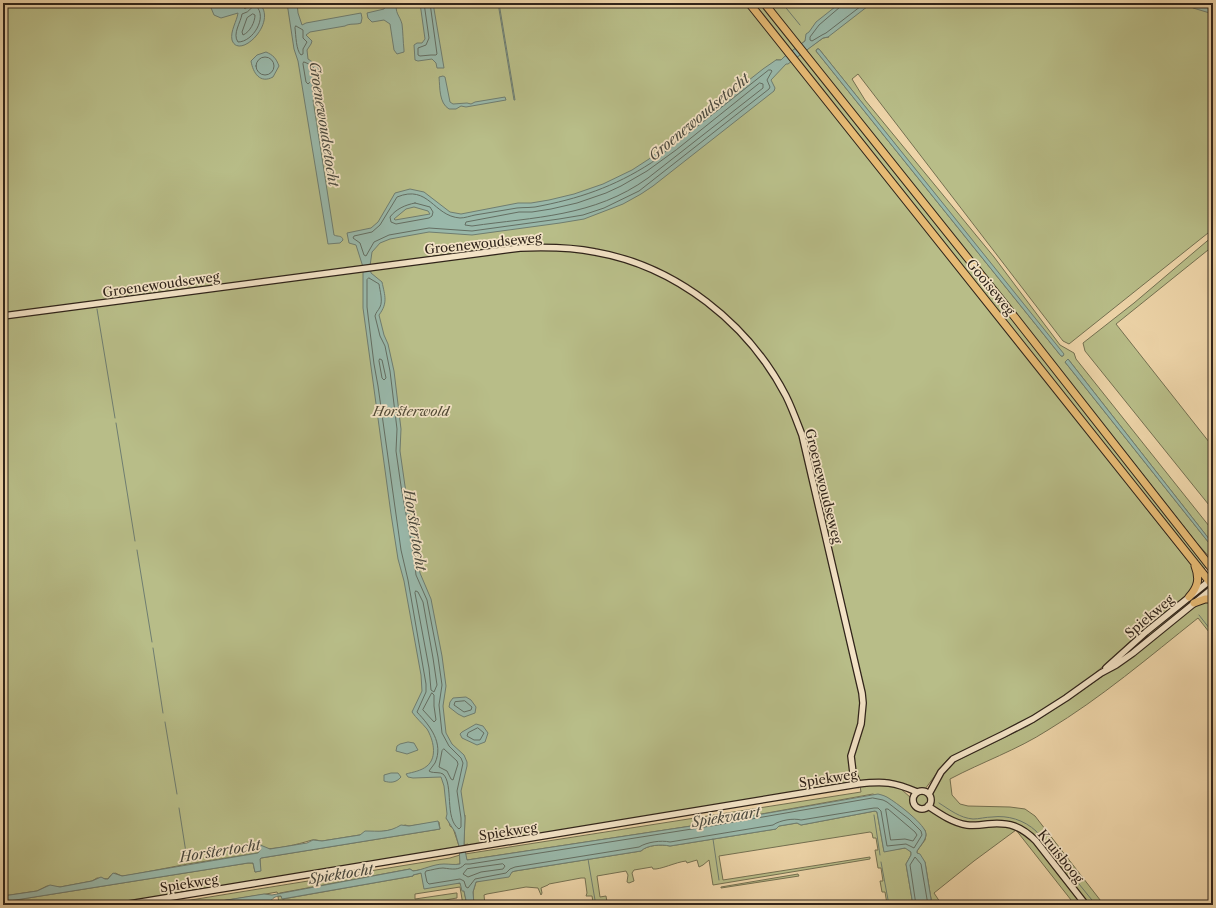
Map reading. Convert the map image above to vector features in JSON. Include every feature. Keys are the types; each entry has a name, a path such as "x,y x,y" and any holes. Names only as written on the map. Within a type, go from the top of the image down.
{"highway":[{"name":"Gooiseweg","path":"748,3 1212,583"},
{"name":"Gooiseweg","path":"764,3 1006,306 1213,570"},
{"path":"1200,554 1213,562"},
{"path":"1189,597 1197,585 1198,579 1193,561"},
{"path":"1194,603 1206,599 1213,599"}],"main road":[{"name":"Groenewoudseweg","path":"3,316 520,248 572,248 596,252 639,264 670,278 705,300 742,333 771,370 786,396 802,435 862,693 863,703 861,724 850,756 853,773 852,786"},
{"name":"Spiekweg","path":"927,793 953,759 1039,716 1066,698 1101,673 1146,632 1189,597 1212,583"},
{"name":"Spiekweg","path":"1101,673 1133,653 1194,603 1212,583"},
{"name":"Groenewoudseweg","path":"853,773 858,784"},
{"name":"Spiekweg","path":"123,905 858,784 882,782 898,785 915,795"},
{"path":"927,793 929,804 923,809 917,807 914,803 915,795 927,793"},
{"name":"Kruisboog","path":"929,804 956,822 966,825 973,826 1000,823 1011,825 1027,832 1086,905"}],"green space":[{"name":"Horsterwold","path":"3,3 745,3 787,55 781,60 776,60 786,63 792,61 1136,493 1145,507 1192,566 1197,577 1191,591 1143,630 1091,677 1049,706 992,738 952,756 946,761 925,789 920,790 911,788 889,780 867,782 860,781 849,763 851,779 847,784 469,846 468,844 464,845 465,815 446,818 450,826 453,828 459,846 451,849 111,905 3,905 3,902 248,863 253,863 255,872 260,871 261,858 440,829 439,822 409,826 405,825 397,829 322,841 313,840 300,844 261,849 258,853 130,875 122,876 115,873 108,879 97,878 92,881 60,887 47,886 37,891 3,896"},
{"path":"751,3 761,3 796,48 791,52"},
{"path":"768,3 1213,3 1213,229 1069,344 1063,341 858,74 852,79 865,100 994,257 1060,345 1074,353 1076,359 1213,531 1213,544 1068,359 1065,362 1213,548 1213,561 1104,427 885,148 870,132 806,50 823,38 829,37 817,22 805,41 801,44","holes":["819,49 1063,354 1063,356 1061,356 816,51"]},
{"path":"801,54 1207,566 1204,569 795,58"},
{"path":"1213,236 1213,246 1116,324 1213,447 1213,510 1085,351 1083,343 1134,303"},
{"path":"1200,590 1203,594 1113,665 1149,630"},
{"path":"1213,600 1213,637 1198,618 1124,677 1068,718 1024,744 950,779 952,795 960,804 968,806 1010,807 1025,809 1035,816 1104,905 1075,905 1016,830 934,893 942,905 932,905 925,862 917,853 925,840 925,830 911,816 873,794 711,823 467,860 465,854 861,792 860,786 892,786 901,789 911,798 914,807 924,810 932,806 931,795 944,772 954,762 1028,726 1067,701 1147,645 1198,604"},
{"path":"920,794 924,794 928,800 924,806 920,806 916,802 916,798"},
{"path":"875,811 877,812 884,851 906,848 911,852 906,864 913,905 884,905 887,904 885,892 882,892 880,881 883,881 881,868 878,868 875,850 878,850 876,838 873,838 872,833 870,832 719,856 723,880 870,857 870,859 713,885 709,860 699,867 697,860 687,863 686,861 656,869 653,869 652,867 634,870 632,873 634,881 629,883 627,882 628,875 626,871 597,876 600,897 606,896 607,902 595,904 592,896 586,896 585,878 581,878 549,884 541,888 541,895 538,888 526,887 487,894 484,895 485,905 474,905 473,892 476,882 515,871 641,851 647,847 663,845 670,846 776,829 779,826 797,823 801,825"},
{"path":"460,855 460,864 413,871 410,869 278,894 277,892 196,905 160,905 450,858"},
{"path":"421,873 461,884 467,905 463,905 460,887 415,894 415,899 457,893 457,898 414,905 279,905 278,896 281,896 283,899 413,876"},
{"path":"798,874 799,876 721,888 721,887"}],"water":[{"path":"209,3 239,3 245,9 251,4 259,3 264,11 264,20 261,29 249,43 242,46 236,45 232,40 232,37 238,13 221,18 214,15"},
{"path":"287,3 297,3 298,13 302,25 361,13 361,23 310,32 306,35 312,41 307,50 308,59 316,65 319,71 318,77 312,86 313,100 334,235 342,237 343,240 340,243 328,244"},
{"path":"387,3 397,3 397,11 402,24 404,52 397,54 394,50 390,24 384,20 372,22 368,18 367,13 384,9"},
{"path":"420,3 433,3 444,68 437,68 436,63 432,59 415,60 414,45 417,43 422,43 425,39"},
{"path":"499,3 515,100 514,100"},
{"path":"840,3 872,3 828,37 823,38 786,64 771,80 775,88 774,91 653,186 623,204 584,219 560,223 472,235 429,232 390,239 380,243 372,252 370,266 371,273 382,282 385,295 384,307 379,315 394,371 401,429 400,451 420,573 431,599 442,656 446,686 443,706 446,733 452,744 464,755 467,762 461,791 465,818 464,845 467,860 711,823 878,794 887,797 899,805 917,820 925,830 925,838 917,853 920,854 925,862 932,905 913,905 906,864 911,852 905,848 884,852 877,812 875,811 801,825 797,823 779,826 776,829 670,846 663,845 647,847 641,851 515,871 512,872 509,877 476,882 473,892 474,905 467,905 464,891 462,891 460,883 424,889 421,873 413,876 282,899 281,896 278,896 271,901 271,905 264,905 262,901 239,905 196,905 264,894 272,895 410,869 413,871 440,864 460,864 459,846 455,832 446,818 447,814 444,786 441,777 413,778 408,777 406,774 420,770 427,766 432,758 433,743 427,729 412,712 422,691 421,675 404,581 398,559 391,514 363,308 363,267 356,245 349,243 347,233 371,228 378,222 395,193 410,189 424,192 450,212 461,214 518,203 531,203 549,200 574,194 603,184 632,170 649,159 763,69 776,60 781,60 805,41 806,34 816,22","holes":["414,207 428,211 430,214 394,219 406,209"]},
{"path":"1187,3 1206,3 1213,5 1213,14 1193,8"},
{"path":"819,49 1064,354 1063,356 1061,356 816,51"},
{"path":"266,52 274,57 279,66 273,77 264,79 255,73 251,61 257,55"},
{"path":"439,77 445,77 450,102 453,104 471,104 505,97 506,100 449,109 443,103 441,95"},
{"path":"1068,359 1213,544 1213,548 1065,362"},
{"path":"466,697 471,700 476,707 475,713 464,717 449,707 453,698"},
{"path":"476,724 483,726 488,733 485,742 477,745 462,738 460,734"},
{"path":"408,742 414,743 418,750 407,754 396,751 397,746"},
{"path":"398,773 401,777 393,782 384,781 384,775"},
{"path":"438,821 440,829 261,858 261,871 255,872 253,863 248,863 3,902 3,896 37,891 50,885 60,887 92,881 101,877 108,879 113,873 122,876 258,853 261,849 258,847 258,844 270,849 307,843 313,840 322,841 360,835 365,831 388,830 401,825 409,826"}],"waterway":[{"path":"782,3 800,25"},
{"path":"97,309 115,418"},
{"path":"116,423 135,541"},
{"path":"137,550 152,642"},
{"path":"1199,615 1213,633"},
{"path":"153,648 163,713"},
{"path":"165,722 177,794"},
{"path":"939,803 964,817 975,819 1004,817 1016,819 1031,827 1036,831 1096,905"},
{"name":"Horstertocht","path":"179,808 187,859"},
{"path":"874,815 880,855"},
{"path":"713,839 719,880"},
{"path":"588,859 595,900"},
{"path":"881,862 889,905"}],"water label":[{"name":"Groenewoudsetocht","path":"699,117"},
{"name":"Groenewoudsetocht","path":"324,124"},
{"name":"Spiekvaart","path":"726,817"},
{"name":"Spiektocht","path":"341,874"}]}
